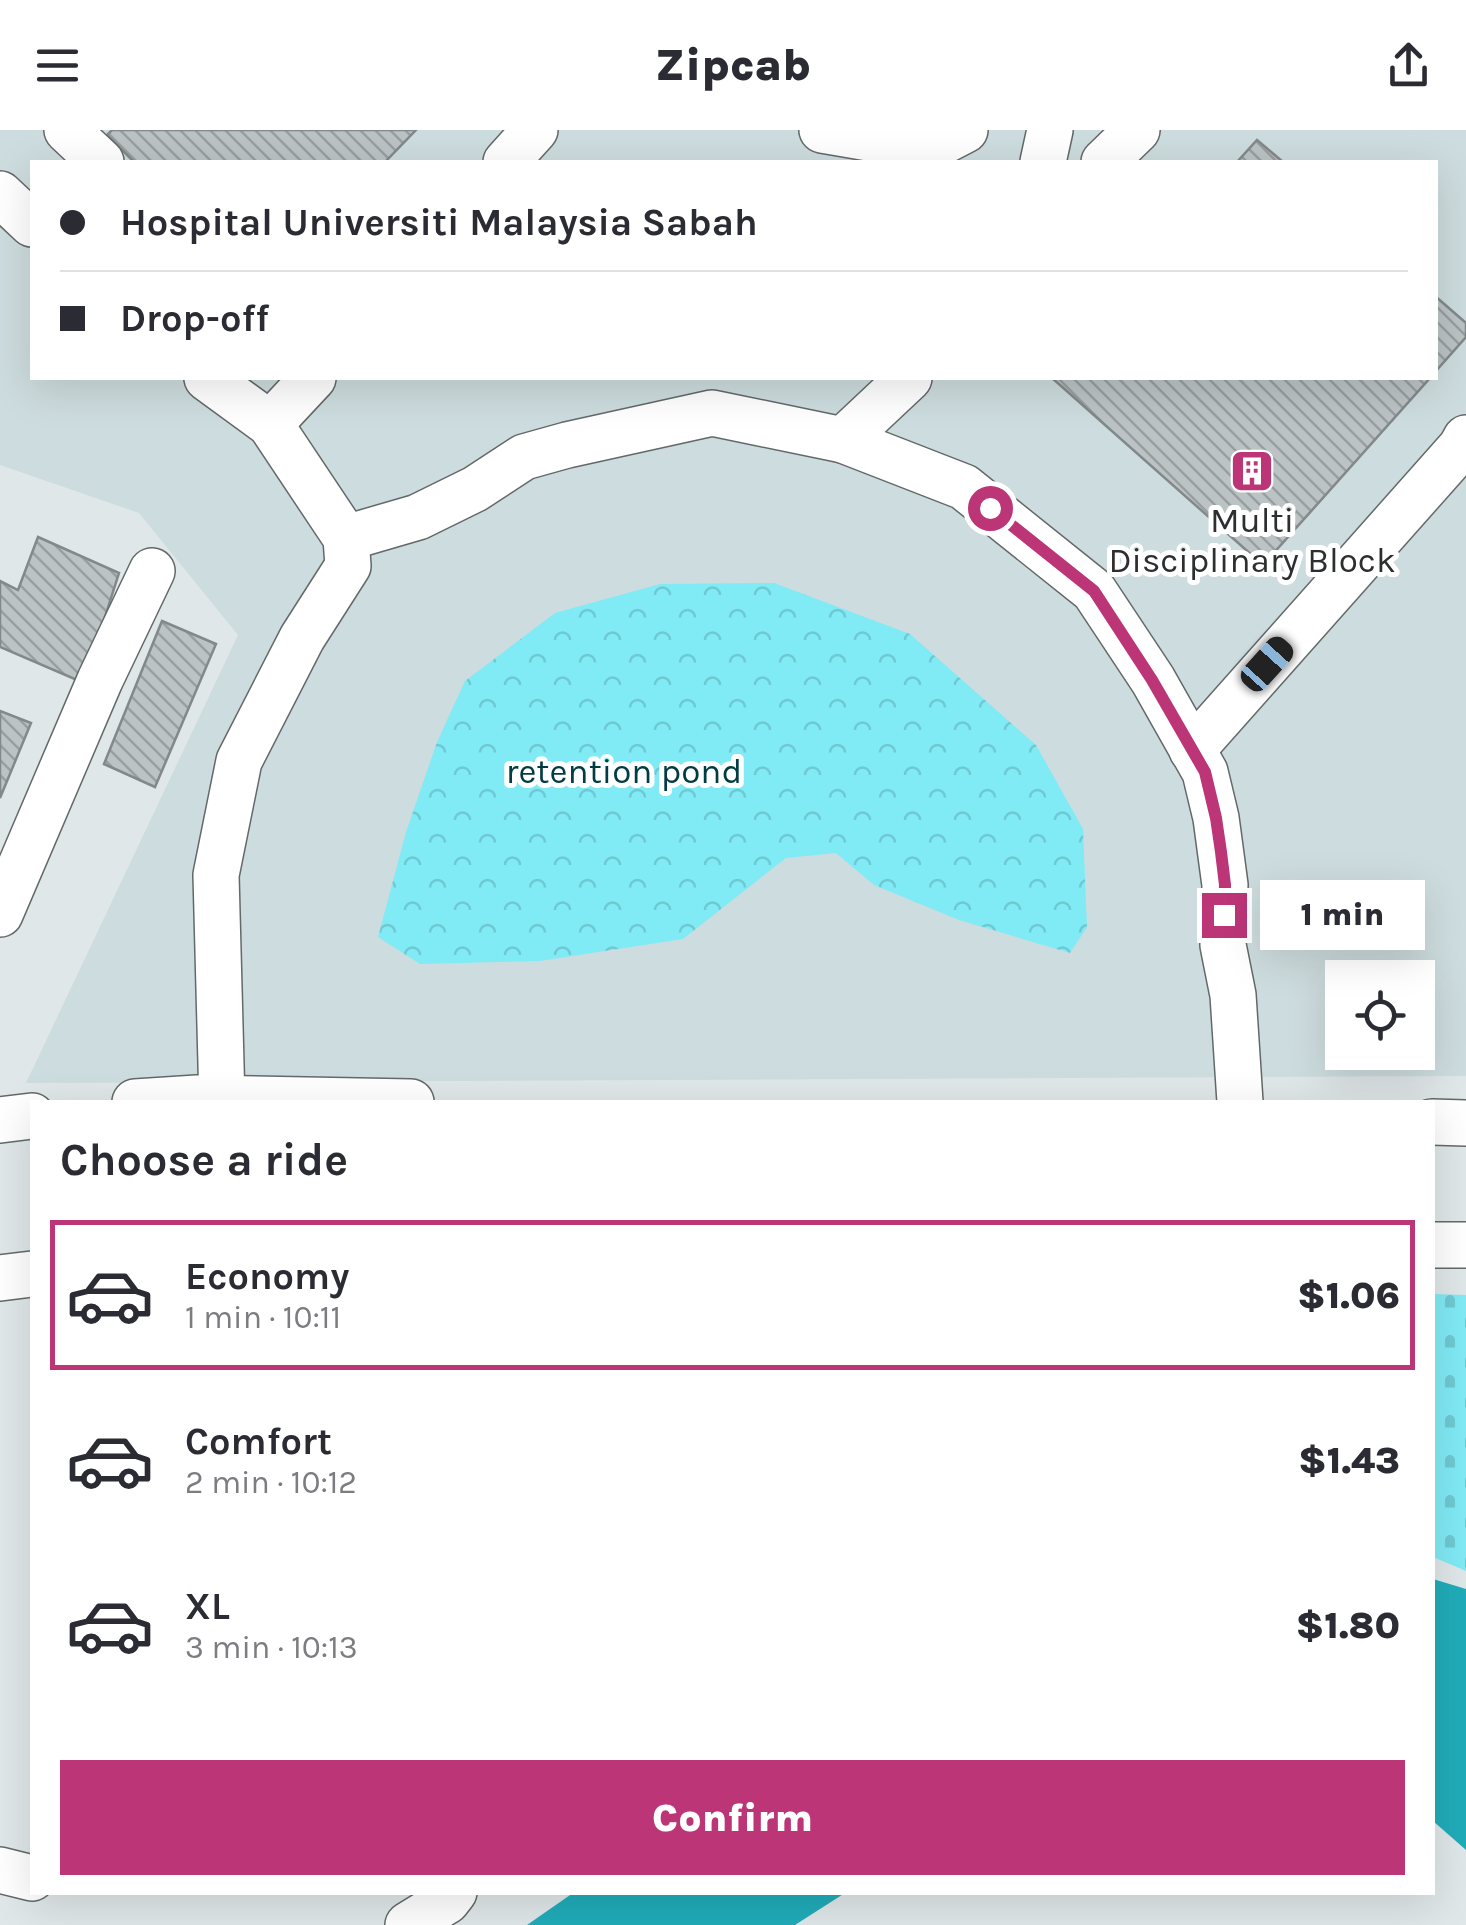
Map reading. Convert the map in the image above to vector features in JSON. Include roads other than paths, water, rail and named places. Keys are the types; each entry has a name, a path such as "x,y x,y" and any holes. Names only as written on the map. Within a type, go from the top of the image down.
{"street":[{"path":"67,130 99,160"},
{"path":"508,160 536,130 551,160"},
{"path":"813,160 822,131 892,142 942,142 965,130"},
{"path":"1043,160 1050,130"},
{"path":"1106,160 1137,130"},
{"path":"0,194 30,222"},
{"path":"211,380 270,424 346,538 348,566 302,638 239,761 216,875 222,1100"},
{"path":"270,424 310,380"},
{"path":"843,440 907,380"},
{"path":"346,538 418,517 524,457 708,395 843,440 964,487 1094,591 1205,772 1225,885 1223,944 1233,996 1240,1100"},
{"path":"1192,750 1466,438"},
{"path":"0,914 92,697 152,571"},
{"path":"153,1100 192,1100"},
{"path":"0,1120 30,1116"},
{"path":"1435,1122 1466,1123"},
{"path":"1435,1245 1466,1245"},
{"path":"0,1278 30,1274"},
{"path":"0,1870 30,1878"},
{"path":"408,1925 452,1895"}],"place":[{"name":"Multi Disciplinary Block","path":"1252,471"}],"park label":[{"name":"retention pond","path":"624,771"}]}
